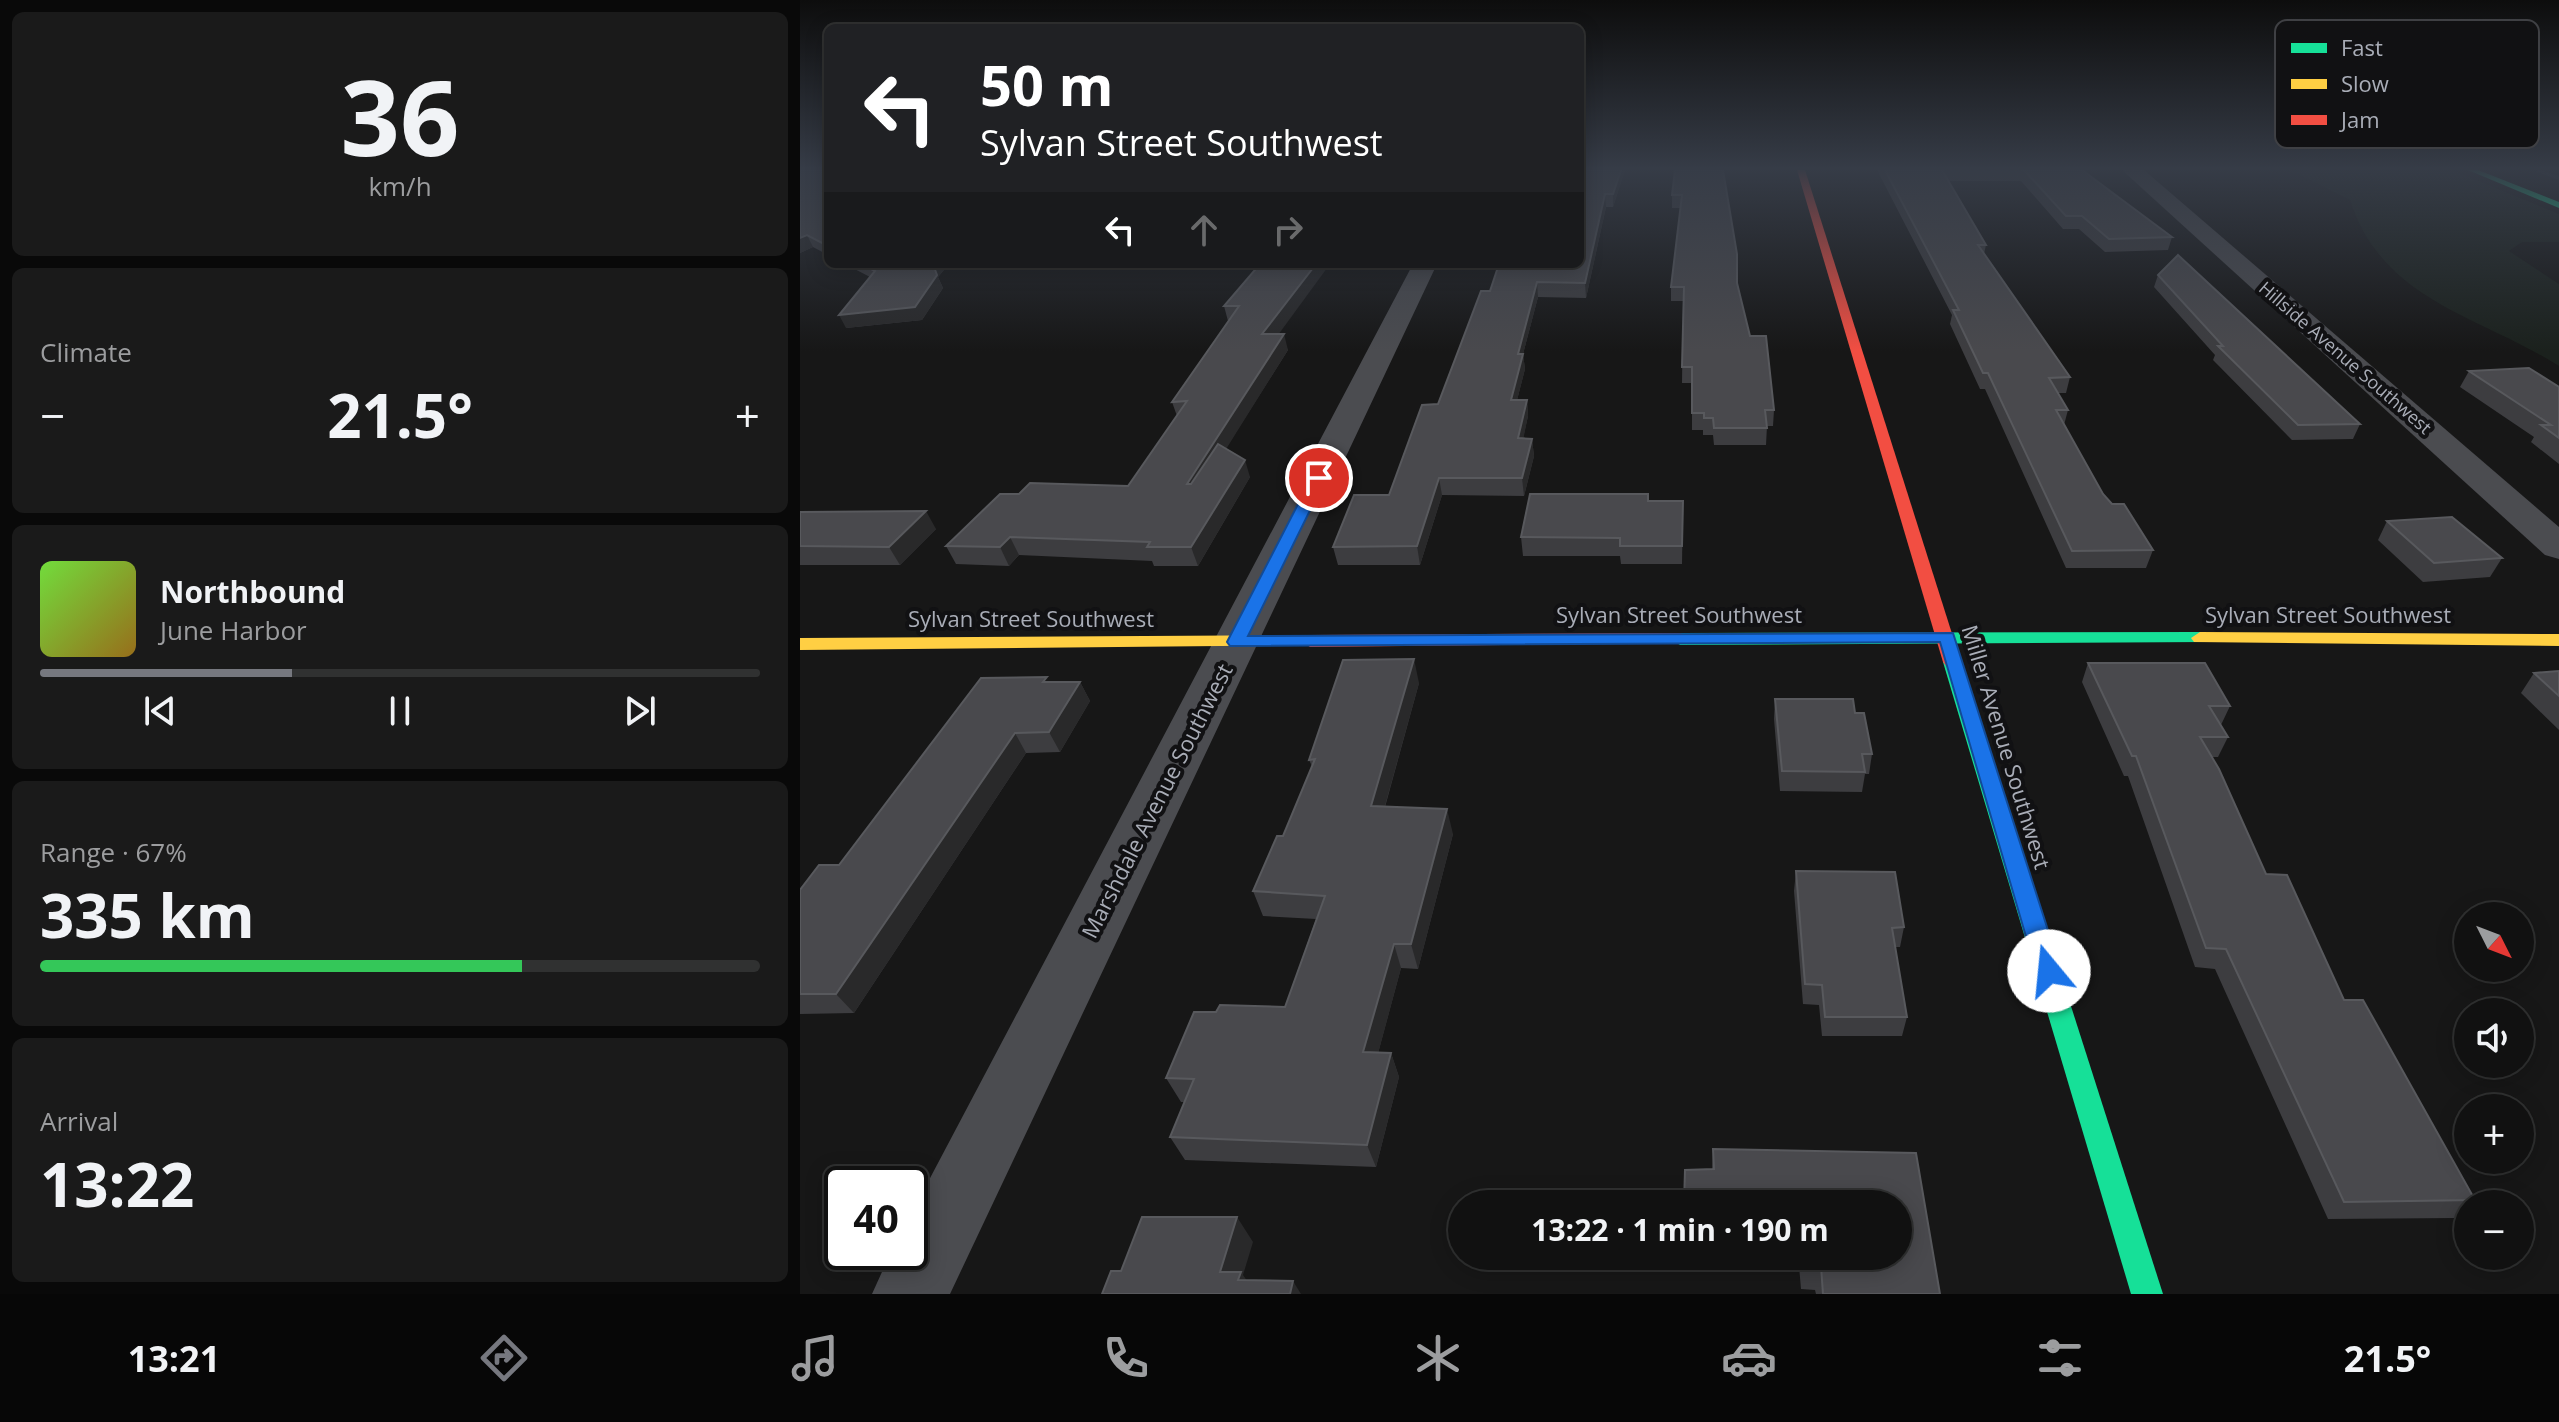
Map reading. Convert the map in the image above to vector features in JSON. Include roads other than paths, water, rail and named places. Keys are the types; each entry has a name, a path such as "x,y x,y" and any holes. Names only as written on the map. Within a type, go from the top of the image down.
{"street":[{"name":"Miller Avenue Southwest","path":"1820,230 2147,1294"},
{"name":"Hillside Avenue Southwest","path":"2200,230 2559,547"},
{"name":"Marshdale Avenue Southwest","path":"910,1294 1423,268"},
{"name":"Sylvan Street Southwest","path":"800,644 1947,637 2559,640"}]}
